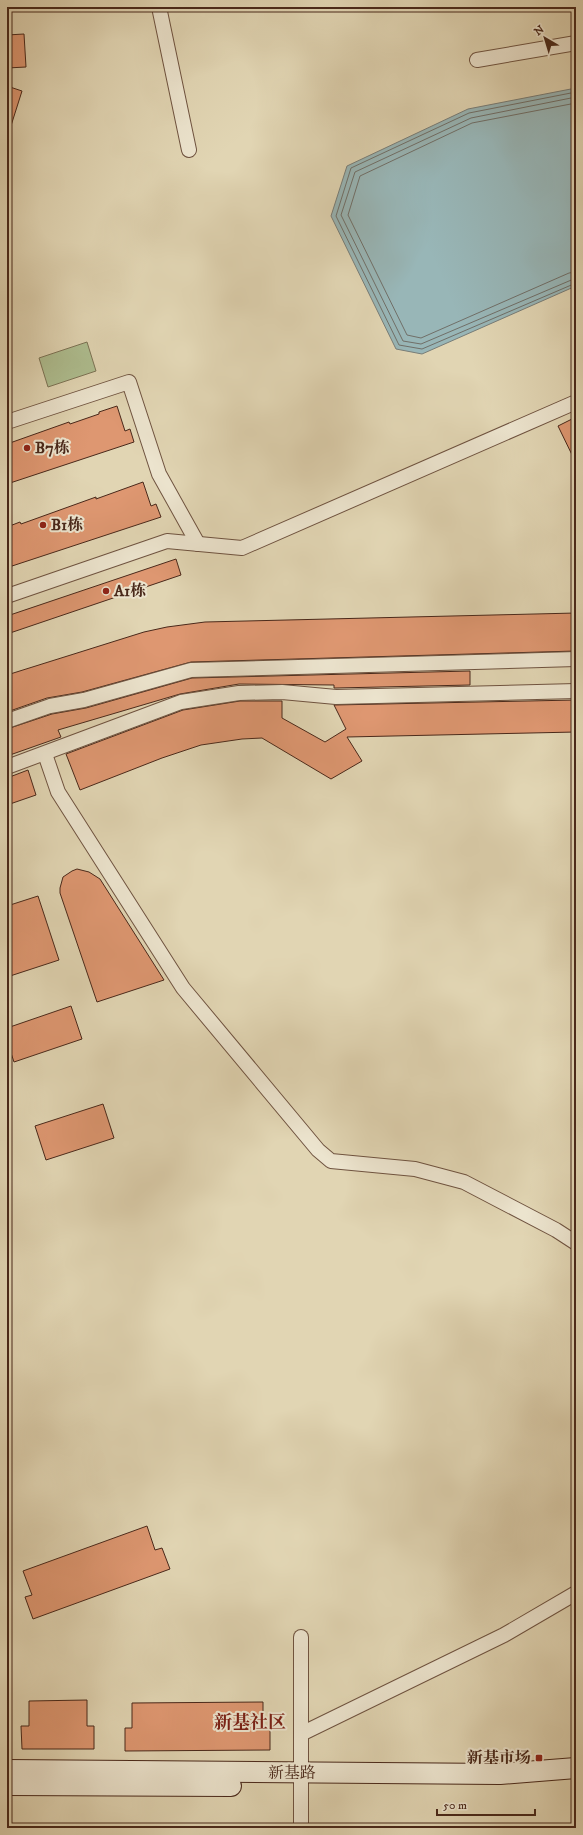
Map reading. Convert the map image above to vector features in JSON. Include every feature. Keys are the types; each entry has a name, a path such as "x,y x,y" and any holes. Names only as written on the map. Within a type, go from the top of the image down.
{"street":[{"path":"159,7 189,150"},
{"path":"478,60 576,43"},
{"path":"7,422 129,382 159,474 198,544"},
{"path":"7,596 167,541 242,548 576,402"},
{"path":"7,721 50,706 84,700 191,670 576,659"},
{"path":"7,767 181,702 239,693 282,692 336,697 576,691"},
{"path":"44,754 58,792 183,988 318,1150 331,1161 415,1169 464,1182 556,1230 576,1243"},
{"path":"301,1734 504,1635 576,1593"},
{"path":"301,1637 301,1828"},
{"name":"新基路","path":"7,1785 302,1780 500,1774 576,1768"},
{"name":"新基路","path":"7,1770 501,1786 576,1780"}],"green space":[{"path":"87,342 96,371 48,387 39,358"}],"water":[{"path":"576,88 576,286 422,354 396,349 331,216 347,166 468,109"}],"building":[{"path":"24,34 26,67 7,68 7,35"},
{"path":"7,86 22,91 9,132 7,132"},
{"name":"B7栋","path":"117,406 125,431 130,429 134,442 7,484 7,444 69,422 70,424 99,414 99,412"},
{"path":"576,417 576,463 558,426"},
{"name":"B1栋","path":"143,482 151,506 156,504 161,517 9,567 7,553 10,552 7,542 7,527 20,522 21,524"},
{"name":"A1栋","path":"176,559 181,575 7,634 7,616"},
{"path":"576,613 576,651 191,662 82,692 47,698 7,712 7,675 144,632 167,627 205,622"},
{"path":"470,671 470,685 334,688 334,685 239,684 180,694 58,730 61,737 7,756 7,729 52,714 86,708 192,678"},
{"path":"576,700 576,732 347,737 362,761 331,779 262,738 242,739 201,745 162,758 80,790 66,754 183,710 240,701 282,701 282,718 325,742 346,729 334,705"},
{"path":"28,770 36,795 7,805 7,778"},
{"path":"77,869 89,872 100,879 164,980 97,1002 60,893 63,877"},
{"path":"38,896 59,960 7,977 7,906"},
{"path":"71,1006 82,1039 14,1062 7,1041 7,1028"},
{"path":"103,1104 114,1138 46,1160 35,1126"},
{"path":"147,1526 155,1550 162,1548 170,1569 33,1619 25,1597 32,1595 23,1571"},
{"path":"87,1700 87,1726 94,1726 94,1749 22,1749 21,1726 29,1726 29,1701"},
{"path":"263,1702 263,1727 270,1727 270,1750 125,1751 125,1728 132,1728 132,1703"}],"place":[{"name":"B7栋","path":"27,448"},
{"name":"B1栋","path":"43,525"},
{"name":"A1栋","path":"106,591"},
{"name":"新基市场","path":"539,1758"}],"district":[{"name":"新基社区","path":"250,1723"}]}
